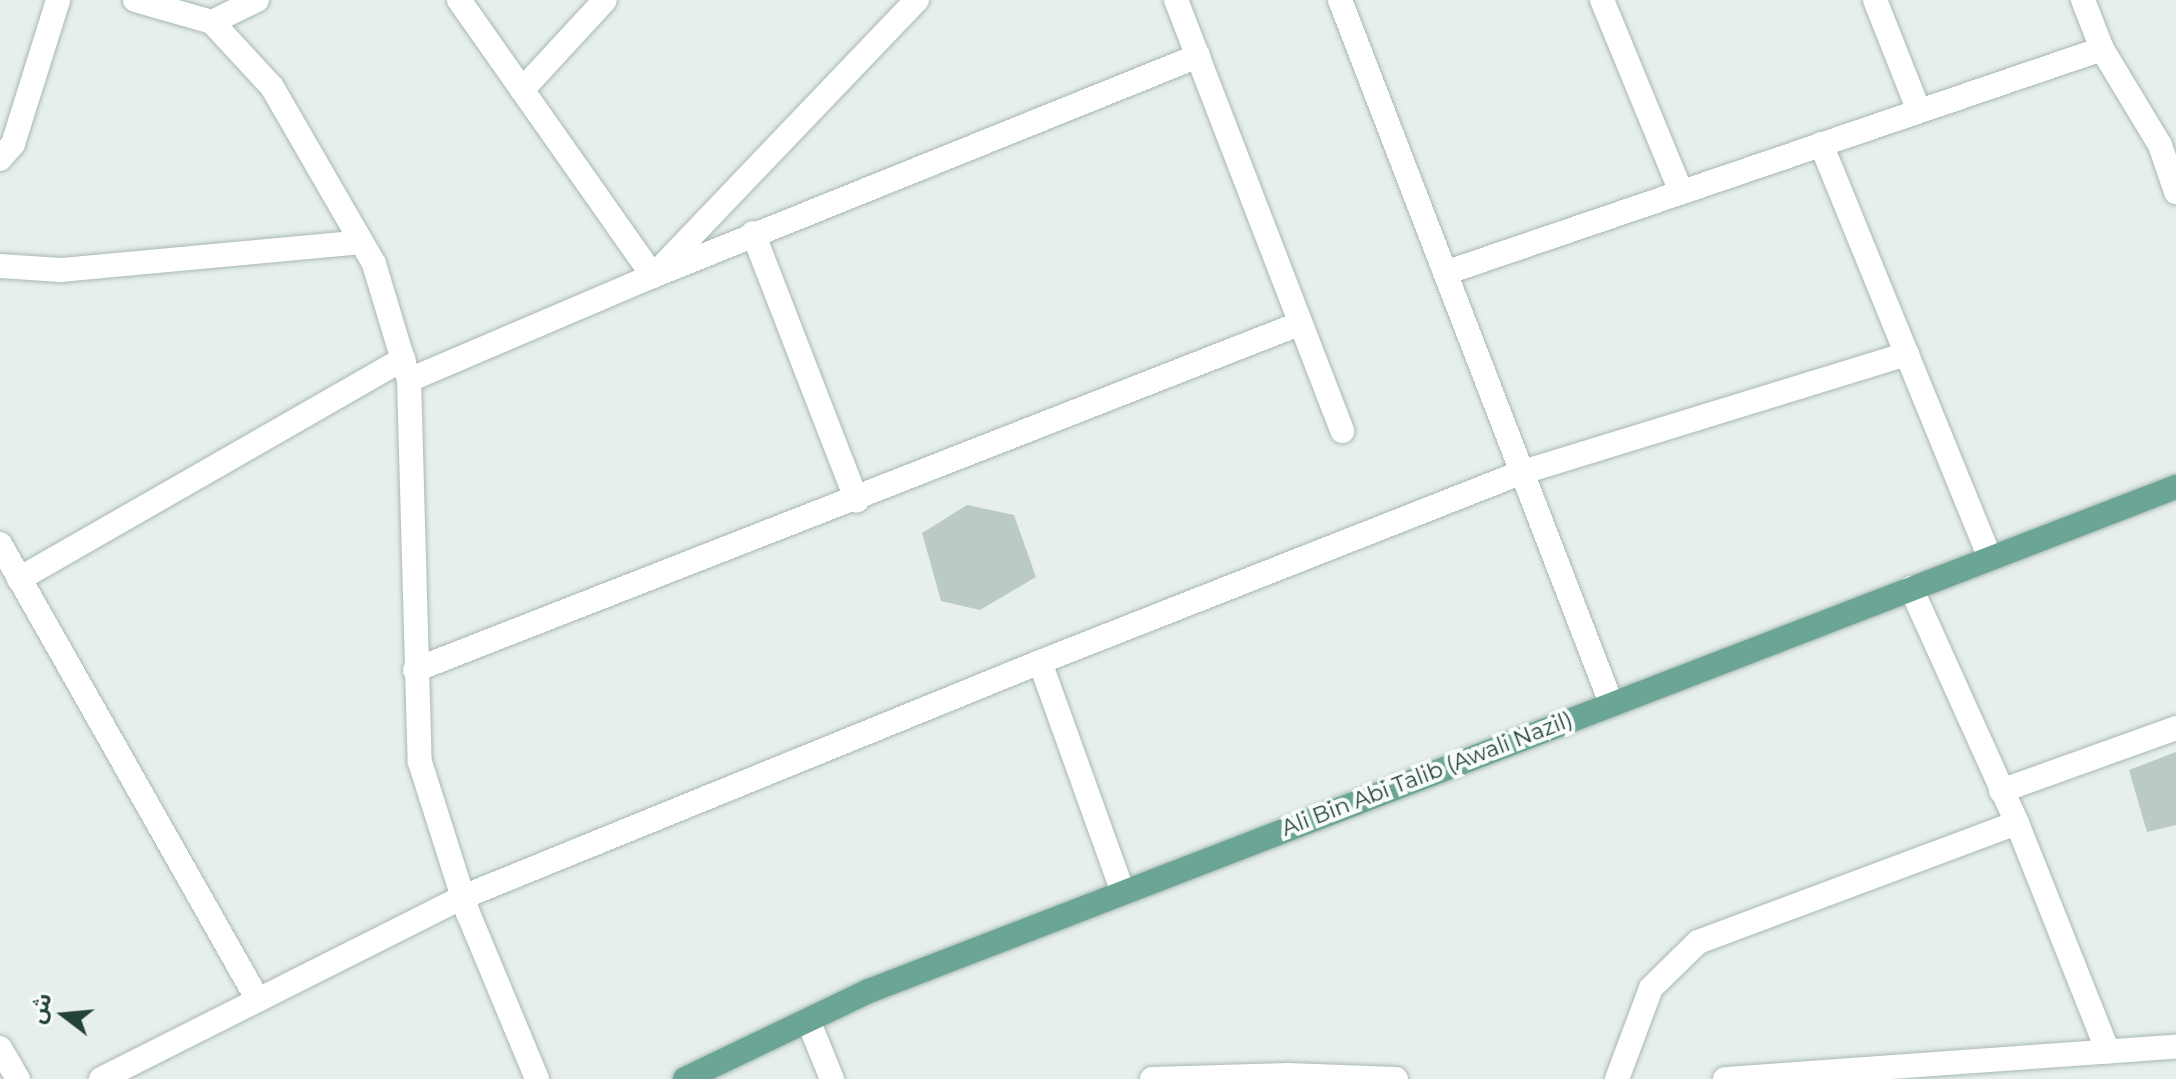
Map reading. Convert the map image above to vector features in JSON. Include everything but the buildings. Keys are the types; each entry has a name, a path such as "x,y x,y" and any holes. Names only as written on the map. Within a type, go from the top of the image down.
{"main road":[{"name":"Ali Bin Abi Talib (Awali Nazil)","path":"685,1079 808,1020 1123,892 2176,487"}],"street":[{"path":"0,159 13,144 58,0"},
{"path":"135,0 212,22 272,87 374,264 406,369 420,762 463,897 537,1079"},
{"path":"212,22 257,0"},
{"path":"459,0 653,276"},
{"path":"522,90 605,0"},
{"path":"653,276 917,0"},
{"path":"1176,0 1342,431"},
{"path":"1340,0 1611,703"},
{"path":"1602,0 1681,192"},
{"path":"1875,0 1919,111"},
{"path":"2083,0 2102,49 2168,143 2176,192"},
{"path":"1445,273 2102,49"},
{"path":"19,579 406,369 653,276 753,233 1198,56"},
{"path":"1821,144 1990,558"},
{"path":"753,233 857,501"},
{"path":"0,266 61,270 361,242"},
{"path":"415,670 857,501 1299,324"},
{"path":"101,1079 463,897 1040,662 1520,473 1907,354"},
{"path":"0,544 258,1000"},
{"path":"1911,588 2017,823 2108,1052"},
{"path":"1040,662 1123,892"},
{"path":"2001,791 2176,728"},
{"path":"1617,1079 1651,988 1698,942 2017,823"},
{"path":"808,1020 832,1079"},
{"path":"1725,1079 1937,1071 2176,1047"},
{"path":"0,1048 18,1079"},
{"path":"1152,1079 1273,1075 1396,1079"}]}
